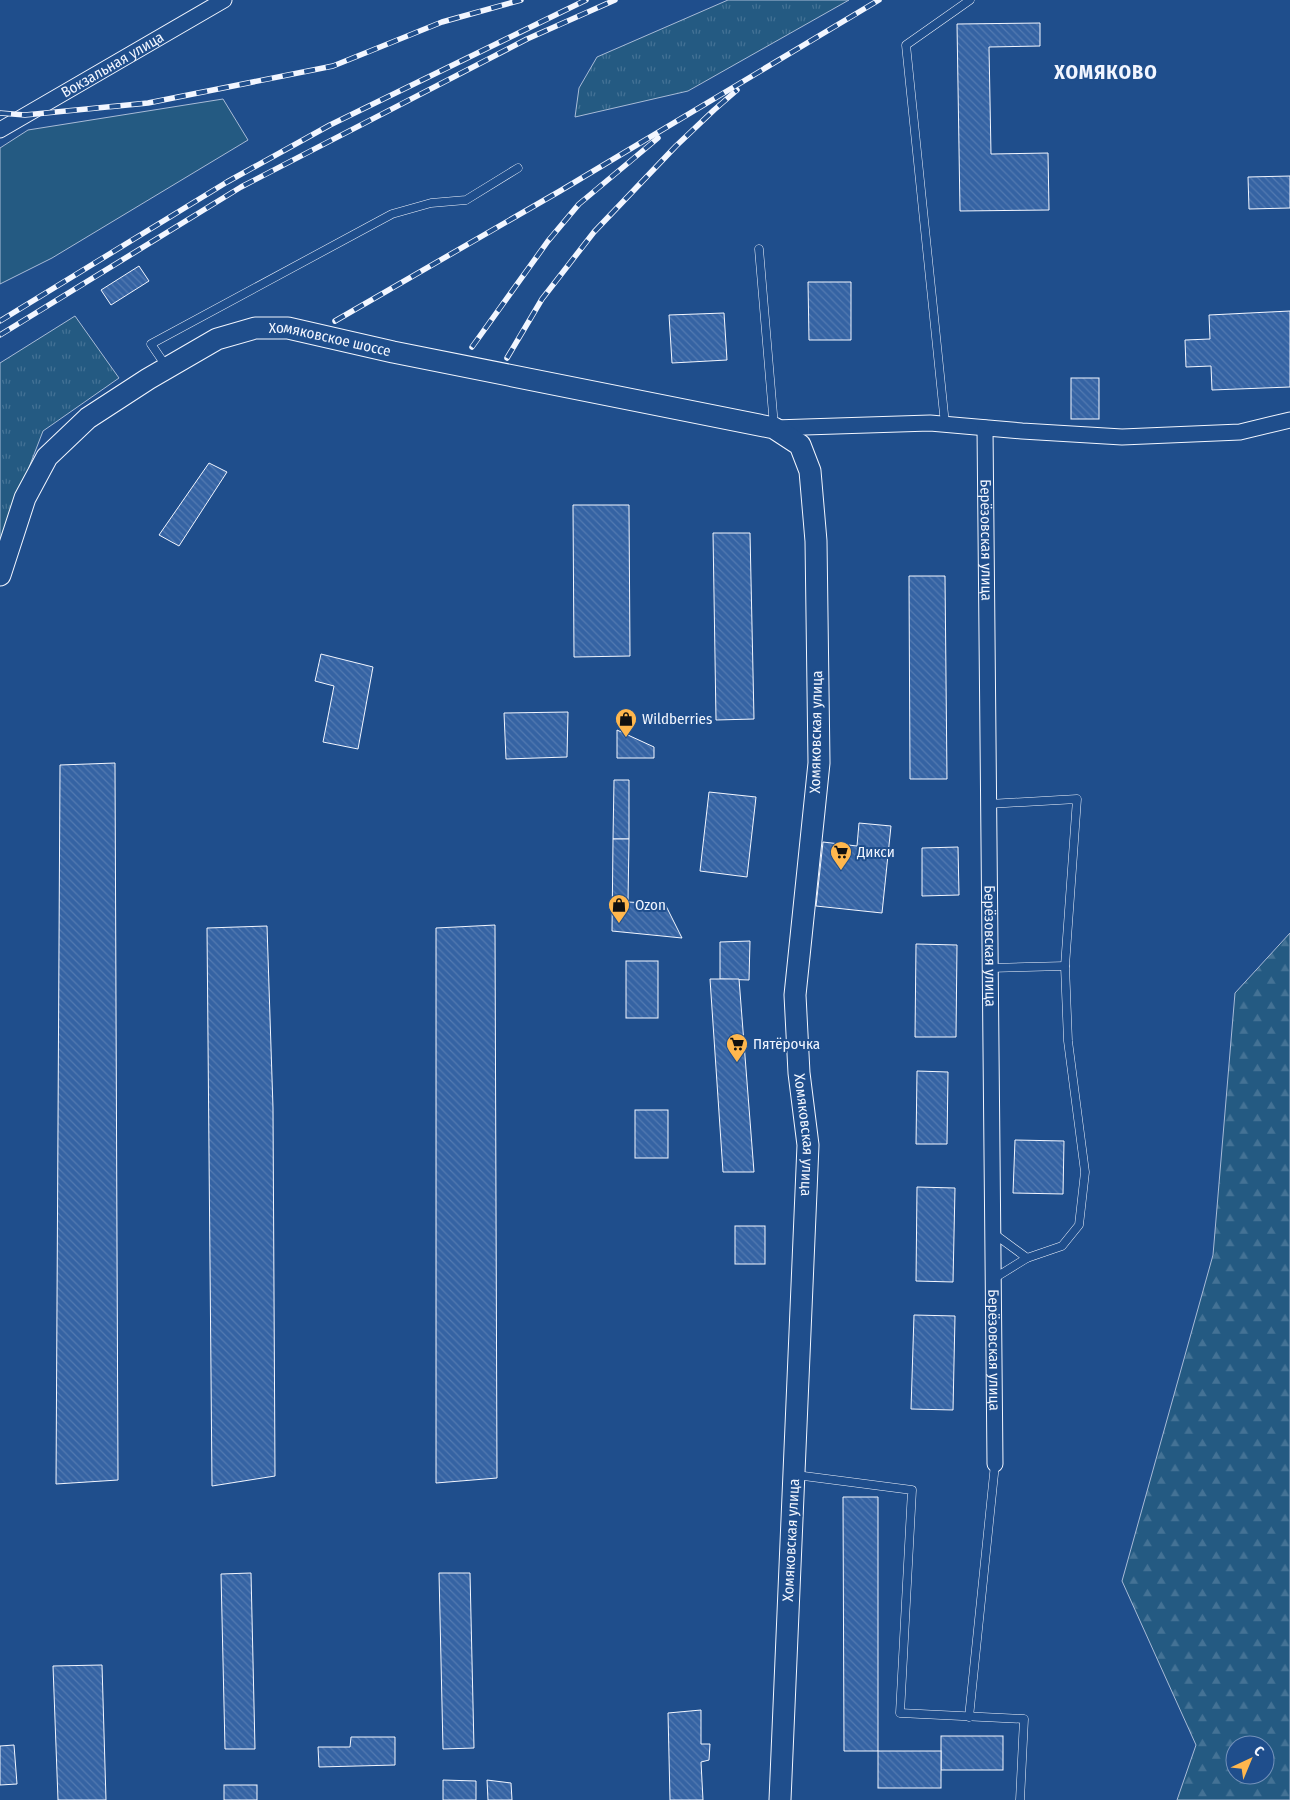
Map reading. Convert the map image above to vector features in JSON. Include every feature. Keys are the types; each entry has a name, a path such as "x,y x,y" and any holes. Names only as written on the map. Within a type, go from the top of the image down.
{"street":[{"name":"Вокзальная улица","path":"0,130 224,0"},
{"name":"Хомяковское шоссе","path":"0,575 25,498 47,457 88,418 167,368 217,339 255,328 288,328 392,352 774,428"},
{"path":"774,428 930,423 1122,437 1240,432 1290,420"},
{"name":"Хомяковская улица","path":"774,428 800,445 810,471 816,541 819,763 795,995 798,1073 808,1144 780,1800"},
{"name":"Берёзовская улица","path":"985,428 995,1464"}],"lane":[{"path":"945,424 906,45 970,0"},
{"path":"167,368 150,344 392,214 431,204 466,200 518,168"},
{"path":"759,249 774,428"},
{"path":"989,804 1077,799 1065,966 1068,1041 1085,1172 1078,1226 1062,1246 1027,1258 993,1279"},
{"path":"990,968 1065,966"},
{"path":"992,1233 1027,1258"},
{"path":"970,1717 995,1464"},
{"path":"794,1475 912,1490 900,1714 1024,1719 1020,1800"}],"green space":[{"path":"728,0 849,0 688,91 575,117 579,88 597,57"},
{"path":"223,99 248,140 52,258 0,284 0,148 28,130"},
{"path":"75,316 119,378 43,431 0,543 0,363"},
{"path":"1290,933 1290,1800 1177,1800 1196,1745 1122,1581 1213,1255 1235,993"}],"building":[{"path":"1040,23 1040,46 989,47 991,154 1048,153 1049,210 960,211 957,24"},
{"path":"1290,176 1290,208 1249,209 1248,177"},
{"path":"139,266 149,281 111,305 101,290"},
{"path":"808,282 851,282 851,340 809,340"},
{"path":"1290,311 1290,387 1212,390 1211,366 1186,367 1185,340 1210,339 1209,315"},
{"path":"724,313 727,360 672,363 669,315"},
{"path":"1071,378 1099,378 1099,419 1071,419"},
{"path":"209,463 227,472 179,546 159,535"},
{"path":"573,505 629,505 630,656 574,657"},
{"path":"713,533 750,533 754,719 716,720"},
{"path":"909,576 945,576 947,779 910,779"},
{"path":"321,654 373,667 358,749 323,742 334,686 315,681"},
{"path":"568,712 567,757 506,759 504,713"},
{"name":"Wildberries","path":"617,730 654,747 654,758 617,758"},
{"path":"115,763 118,1480 56,1484 60,765"},
{"path":"614,780 629,780 629,839 613,839"},
{"path":"709,792 756,797 747,877 700,871"},
{"path":"859,823 891,826 882,913 816,906 823,842 857,846"},
{"path":"613,839 629,839 628,902 665,904 682,938 612,931"},
{"path":"958,847 959,895 922,896 922,848"},
{"path":"495,925 497,1478 436,1483 436,928"},
{"path":"267,926 273,1108 275,1476 212,1486 207,928"},
{"path":"750,941 749,980 720,979 720,942"},
{"path":"916,944 957,945 956,1037 915,1037"},
{"path":"626,961 658,961 658,1018 626,1018"},
{"path":"710,979 739,979 754,1172 723,1172"},
{"path":"917,1071 948,1072 947,1144 916,1144"},
{"path":"635,1110 668,1110 668,1158 635,1158"},
{"path":"1015,1140 1064,1141 1063,1194 1013,1193"},
{"path":"917,1187 955,1188 953,1282 916,1281"},
{"path":"735,1226 765,1226 765,1264 735,1264"},
{"path":"914,1315 955,1316 953,1410 911,1409"},
{"path":"843,1497 878,1497 878,1751 844,1751"},
{"path":"251,1573 255,1749 225,1749 221,1574"},
{"path":"439,1573 470,1573 474,1748 443,1749"},
{"path":"102,1665 106,1800 58,1800 53,1666"},
{"path":"701,1710 701,1744 710,1744 709,1760 701,1762 703,1800 670,1800 668,1713"},
{"path":"941,1736 1003,1736 1003,1770 941,1770"},
{"path":"351,1737 395,1737 395,1765 319,1767 318,1747 350,1747"},
{"path":"14,1745 17,1784 0,1785 0,1746"},
{"path":"878,1751 941,1751 941,1788 878,1788"},
{"path":"443,1780 476,1781 476,1800 443,1800"},
{"path":"487,1780 511,1783 512,1800 488,1800"},
{"path":"224,1785 257,1785 257,1800 224,1800"}],"railway":[{"path":"0,113 25,115 148,103 333,66 442,22 521,0"},
{"path":"0,321 227,182 330,125 586,0"},
{"path":"0,335 241,187 527,39 615,0"},
{"path":"335,321 560,191 879,0"},
{"path":"507,358 542,299 594,232 676,146 737,90"},
{"path":"472,347 548,241 579,204 658,138"}],"place":[{"name":"Wildberries","path":"626,738"},
{"name":"Дикси","path":"841,871"},
{"name":"Ozon","path":"619,924"},
{"name":"Пятёрочка","path":"737,1063"}],"district":[{"name":"ХОМЯКОВО","path":"1106,72"}]}
